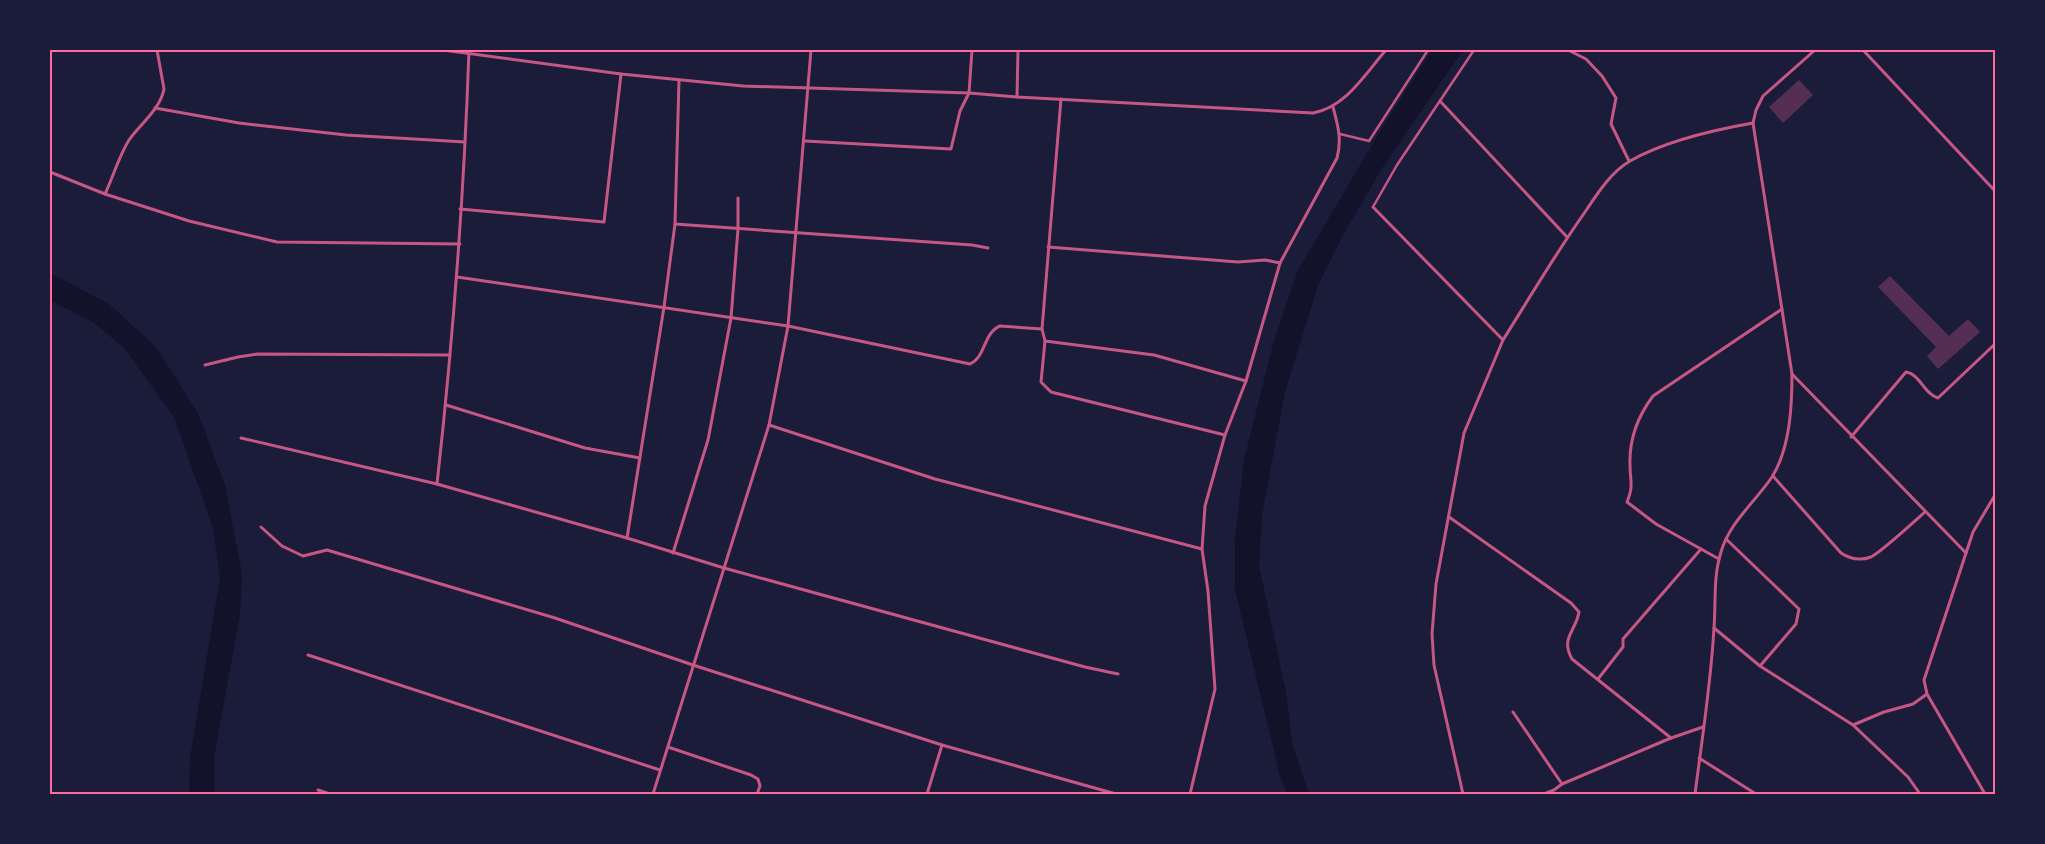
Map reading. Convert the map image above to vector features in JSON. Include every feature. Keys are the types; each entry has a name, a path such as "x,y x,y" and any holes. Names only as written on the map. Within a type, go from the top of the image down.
{"street":[{"path":"105,194 129,141 155,108 164,89 156,50"},
{"path":"444,50 621,74 743,86 969,92 1017,97 1313,113 1333,107 1345,97 1386,50"},
{"path":"653,794 769,425 788,326 811,50"},
{"path":"804,141 951,149 960,111 969,92 972,50"},
{"path":"1017,97 1018,50"},
{"path":"1340,134 1370,141 1428,50"},
{"path":"1474,50 1398,164 1373,207 1503,340"},
{"path":"1568,50 1586,59 1602,76 1616,98 1611,124 1629,162"},
{"path":"1695,794 1714,628 1715,586 1719,559 1726,539 1773,476 1785,444 1792,397 1792,374 1753,123 1756,110 1763,96 1815,50"},
{"path":"1862,50 1995,191"},
{"path":"437,484 460,244 460,209 469,52"},
{"path":"460,209 604,222 621,74"},
{"path":"627,538 664,307 674,224 679,80"},
{"path":"1060,99 1042,329 1045,341 1041,382 1051,392 1225,435"},
{"path":"1440,101 1567,237"},
{"path":"1190,794 1215,689 1208,591 1202,549 1205,506 1225,435 1246,380 1280,263 1337,158 1340,134 1333,107"},
{"path":"155,108 240,123 346,134 465,142"},
{"path":"1463,794 1434,665 1432,634 1436,584 1464,433 1503,340 1567,237 1611,177 1629,162 1664,147 1714,131 1753,123"},
{"path":"50,172 105,194 189,221 278,242 460,244"},
{"path":"673,553 708,440 731,318 738,229 738,198"},
{"path":"674,224 972,245 988,248"},
{"path":"1048,247 1238,262 1264,260 1280,263"},
{"path":"457,277 788,326 970,364 978,359 994,329 1000,326 1042,329"},
{"path":"1719,559 1656,524 1627,502 1632,489 1630,464 1632,439 1641,413 1653,396 1782,309"},
{"path":"1045,341 1154,355 1246,380"},
{"path":"1851,436 1906,372 1911,373 1929,393 1938,398 1995,344"},
{"path":"205,364 258,354 450,355"},
{"path":"1792,374 1966,553"},
{"path":"446,405 585,448 640,458"},
{"path":"769,425 935,479 1202,549"},
{"path":"241,438 437,484 627,538 724,568 1085,667 1118,674"},
{"path":"1773,476 1841,553 1848,558 1855,559 1872,556 1925,512"},
{"path":"1985,794 1927,694 1924,680 1973,532 1995,495"},
{"path":"50,500 50,505"},
{"path":"1449,517 1572,603 1579,612 1567,642 1568,652 1572,659 1672,738"},
{"path":"262,527 282,546 303,556 327,550 555,618 942,746 1116,794"},
{"path":"1726,539 1799,609 1796,624 1760,666"},
{"path":"1598,679 1623,648 1623,639 1701,549"},
{"path":"1714,628 1760,666 1852,725 1908,777 1920,794"},
{"path":"308,655 660,770"},
{"path":"1852,725 1884,712 1913,704 1927,694"},
{"path":"1513,712 1562,784"},
{"path":"1544,794 1562,784 1703,727"},
{"path":"928,794 942,746"},
{"path":"668,747 751,775 758,779 760,786 757,794"},
{"path":"1699,758 1756,794"},
{"path":"318,790 330,794"},
{"path":"1554,790 1557,794"}],"shaded area":[{"path":"1432,50 1463,50 1382,168 1342,237 1318,285 1285,392 1262,515 1259,566 1286,692 1292,742 1309,794 1287,794 1280,776 1235,590 1235,539 1244,460 1274,340 1298,270 1381,130"},
{"path":"50,273 109,304 155,346 198,413 225,485 242,574 240,614 215,752 214,794 189,794 190,758 220,578 213,528 174,417 124,348 94,323 50,300"}],"building":[{"path":"1799,80 1813,95 1783,123 1769,107"},
{"path":"1890,276 1949,336 1968,319 1980,332 1938,369 1927,356 1936,347 1878,287"}]}
